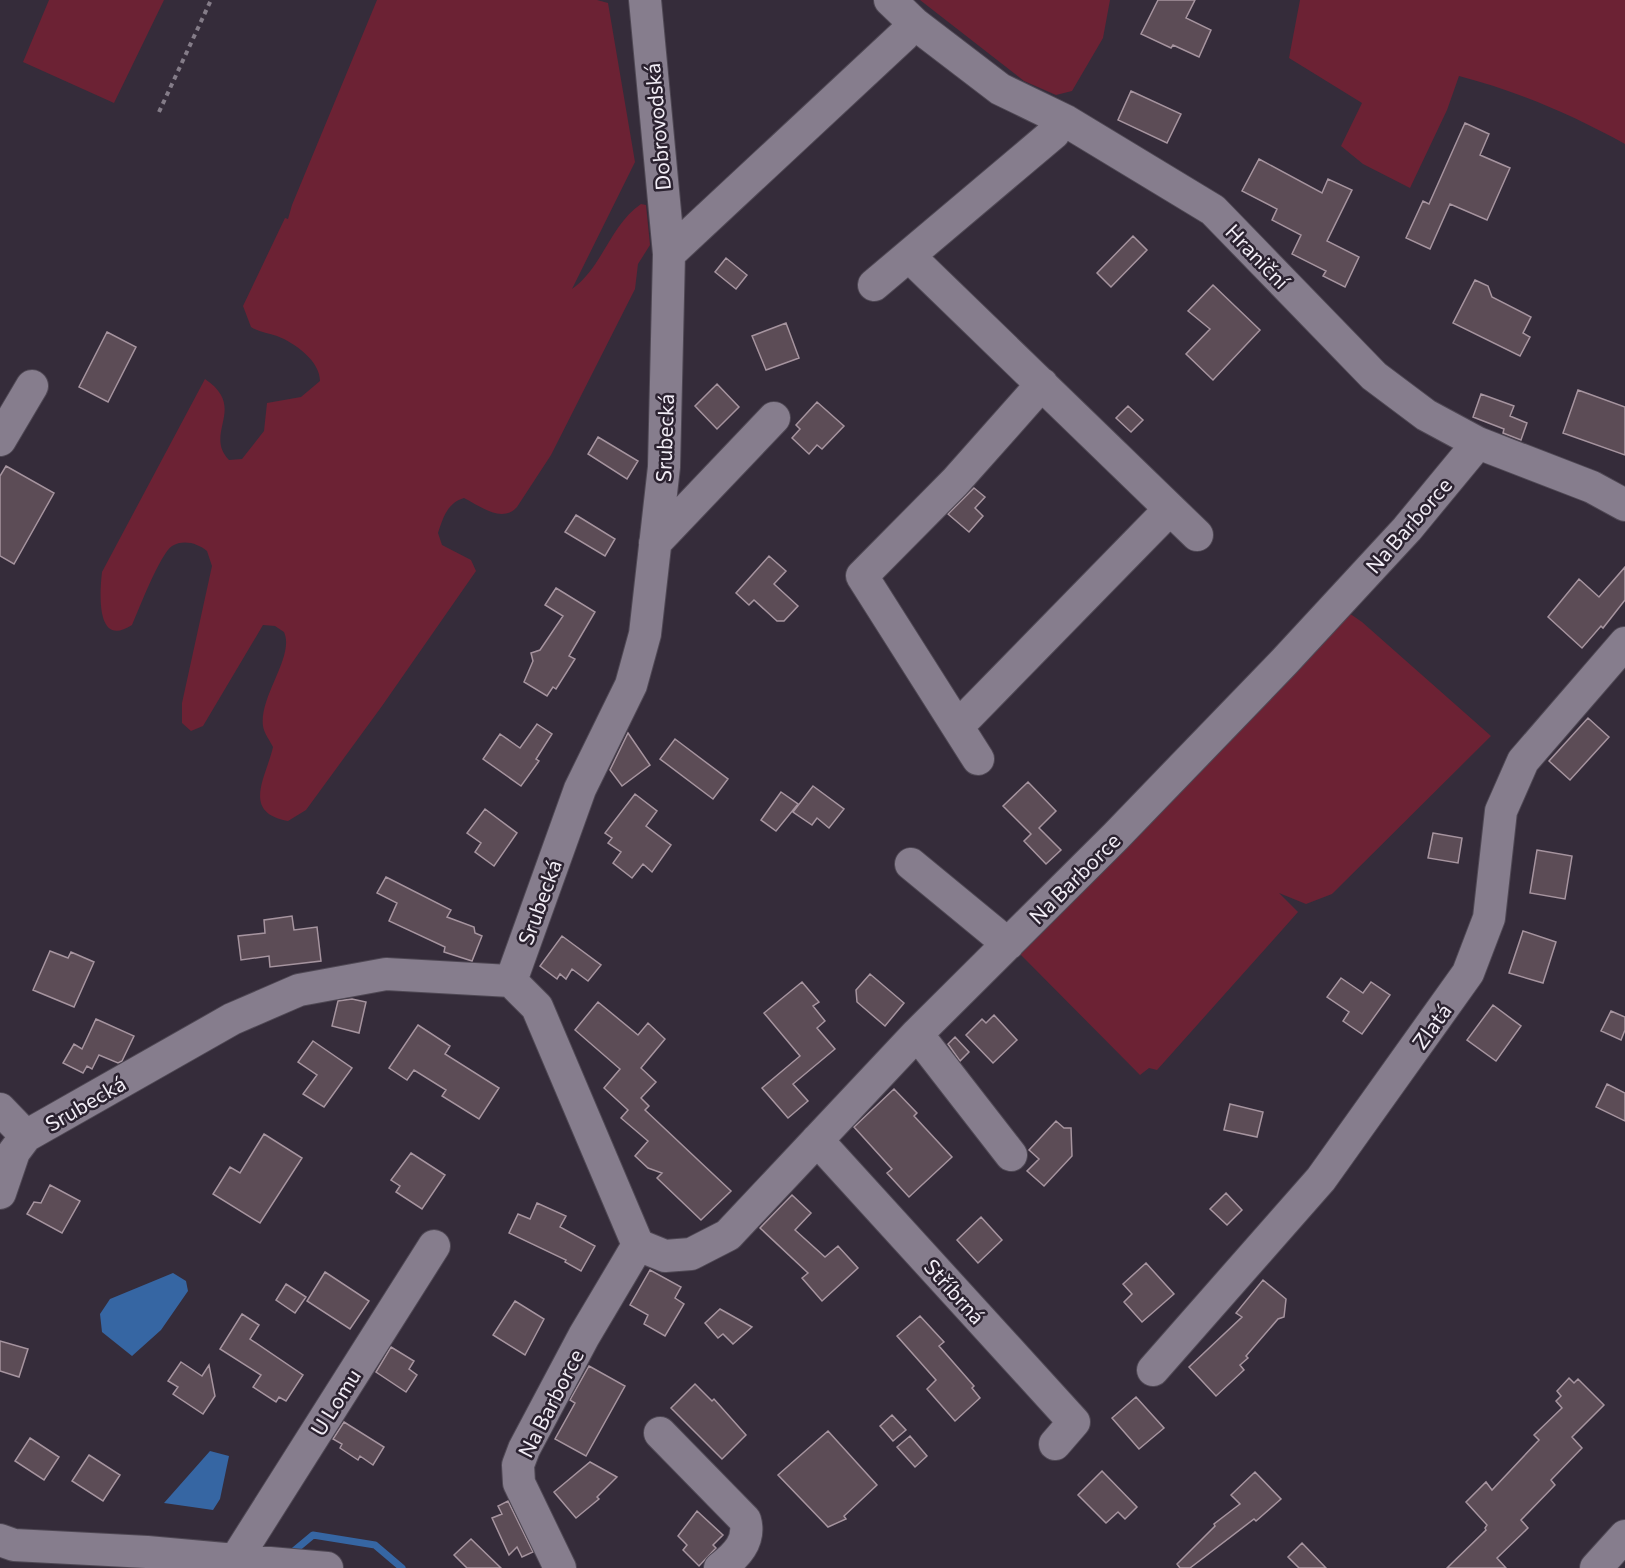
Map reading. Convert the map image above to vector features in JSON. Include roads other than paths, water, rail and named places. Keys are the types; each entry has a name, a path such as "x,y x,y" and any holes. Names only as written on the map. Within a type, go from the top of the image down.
{"street":[{"name":"Dobrovodská","path":"645,0 669,254"},
{"name":"Hraniční","path":"890,0 915,24 1000,89 1066,121 1213,210 1374,376 1426,415 1478,443 1592,487 1625,505"},
{"path":"669,254 904,35"},
{"path":"874,285 910,257 1054,133"},
{"name":"Srubecká","path":"0,1193 15,1152 26,1136 232,1019 299,990 386,974 511,981 580,789 631,685 645,634 664,467 669,254"},
{"path":"910,257 1197,535"},
{"path":"978,759 959,725 862,576 955,482 1042,384"},
{"path":"0,440 32,386"},
{"path":"656,543 774,418"},
{"name":"Na Barborce","path":"560,1568 519,1483 518,1465 524,1449 584,1336 638,1245 665,1256 691,1254 728,1234 917,1034 1284,662 1407,529 1478,443"},
{"path":"959,725 1170,508"},
{"name":"Zlatá","path":"1153,1370 1321,1179 1468,973 1489,918 1501,811 1523,761 1625,643"},
{"path":"911,864 1008,944"},
{"path":"511,981 537,1007 638,1245"},
{"path":"917,1034 1011,1155"},
{"path":"0,1109 26,1136"},
{"name":"Stříbrná","path":"817,1140 1074,1422 1055,1444"},
{"name":"U Lomu","path":"246,1560 434,1246"},
{"path":"660,1433 745,1521 748,1530 746,1539 739,1550 720,1568"},
{"path":"0,1540 14,1545 322,1567"}],"water":[{"path":"173,1273 186,1281 188,1291 161,1330 132,1356 102,1332 100,1314 110,1299"},
{"path":"210,1451 229,1456 220,1499 213,1510 164,1503"}],"waterway":[{"path":"289,1555 313,1535 375,1545 402,1568"}]}
